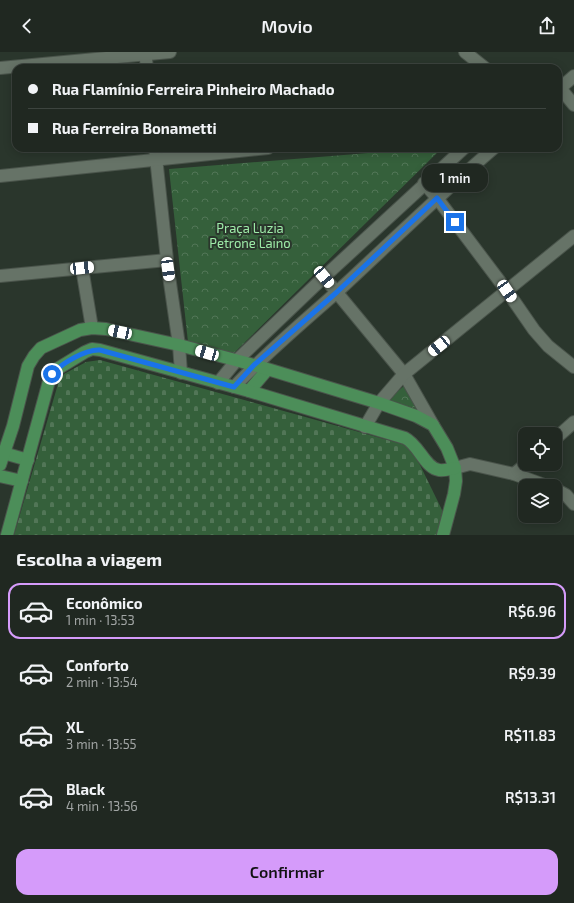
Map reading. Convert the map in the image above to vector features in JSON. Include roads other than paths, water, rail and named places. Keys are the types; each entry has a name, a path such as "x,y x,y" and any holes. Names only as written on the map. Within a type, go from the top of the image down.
{"main road":[{"path":"0,465 2,452 13,426 28,366 34,356 41,348 80,330 92,328 106,329 179,345 254,365 379,403 416,416 432,425 447,448 454,468 454,494 443,535"},
{"path":"7,535 52,374 56,369 85,352 92,350 100,350 249,391 405,438 411,440 429,465 434,469 441,470 454,468"},
{"path":"249,391 267,370"},
{"path":"0,440 13,426"},
{"path":"2,452 28,460"},
{"path":"0,476 22,481"}],"street":[{"path":"29,64 88,56 170,52"},
{"path":"465,52 480,64"},
{"path":"145,53 146,64"},
{"path":"0,68 12,66"},
{"path":"562,86 574,76"},
{"path":"562,92 574,106"},
{"path":"0,176 156,154 193,152"},
{"path":"218,383 236,361 456,152"},
{"path":"234,387 254,365 337,292 437,198 489,152"},
{"path":"156,154 181,373"},
{"path":"424,183 507,291 534,330 548,346 574,367"},
{"path":"365,427 379,403 404,374 574,236"},
{"path":"0,276 167,260"},
{"path":"82,268 92,328"},
{"path":"324,277 404,374 432,425"},
{"path":"562,433 574,422"},
{"path":"454,468 470,464 514,474 528,479"},
{"path":"514,474 518,471"},
{"path":"562,493 574,504"}],"park label":[{"name":"Praça Luzia Petrone Laino","path":"250,236"}]}
